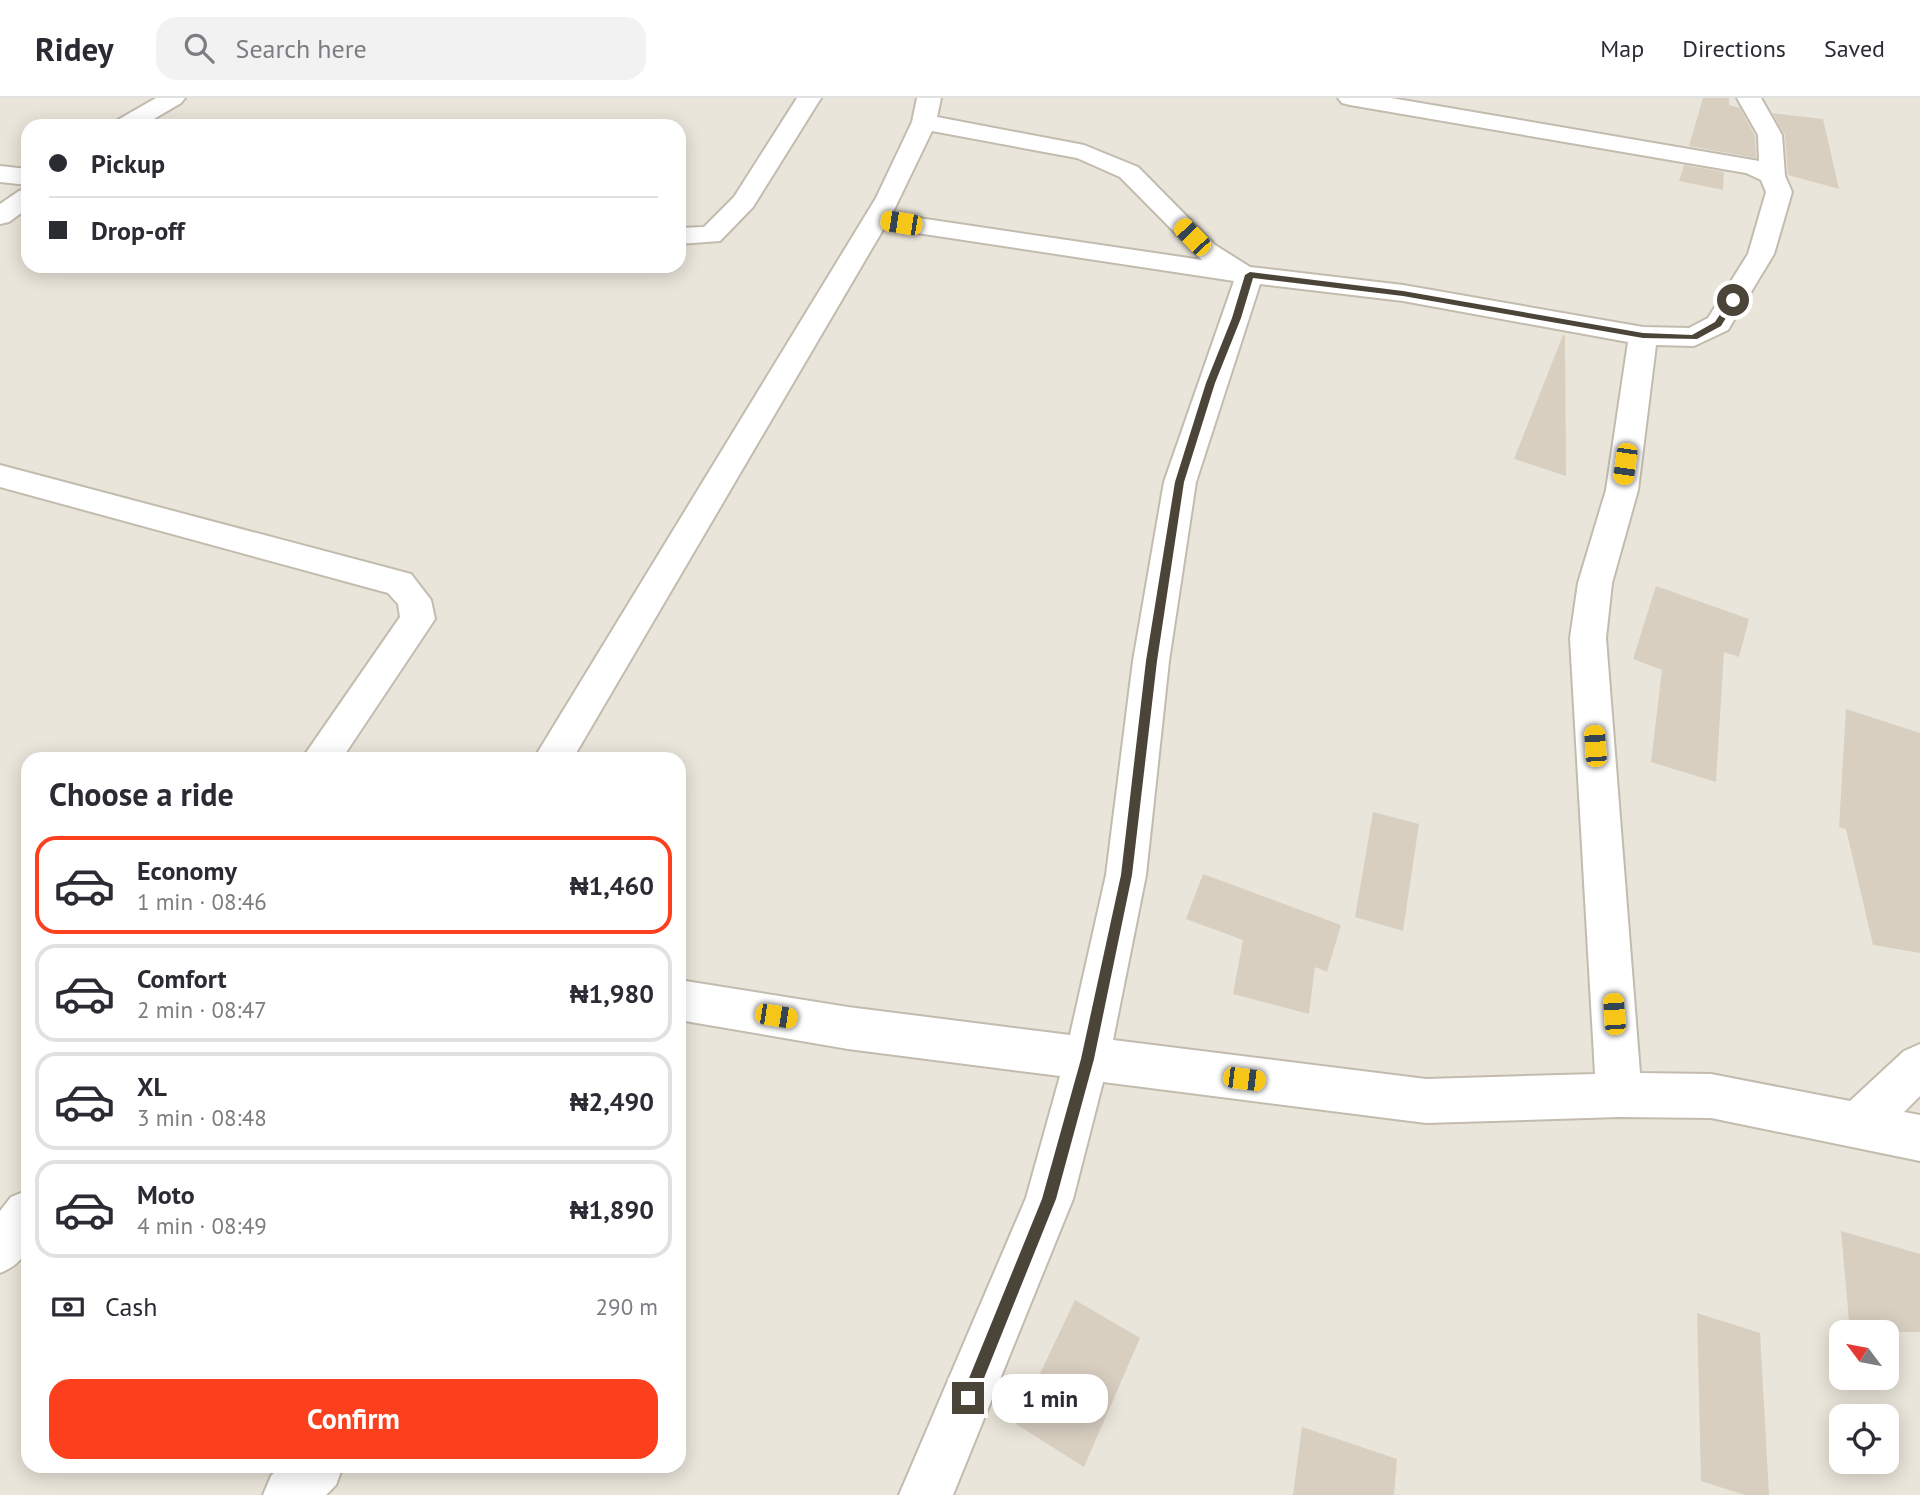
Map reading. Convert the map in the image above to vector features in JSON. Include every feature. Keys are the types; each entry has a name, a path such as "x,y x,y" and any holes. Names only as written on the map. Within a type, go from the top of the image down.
{"street":[{"path":"137,119 173,98"},
{"path":"686,236 711,235 744,202 809,98"},
{"path":"1350,98 1753,167 1772,176"},
{"path":"874,219 1250,275 1403,293 1643,336 1694,337 1718,324 1761,254 1779,192 1772,176 1770,135 1749,98"},
{"path":"557,752 889,198 926,110 1084,152 1129,172 1206,251 1250,275"},
{"path":"0,174 21,176"},
{"path":"0,216 21,201"},
{"path":"926,1495 1049,1199 1087,1059 1126,875 1151,661 1180,482 1210,383 1250,275"},
{"path":"1619,1095 1588,638 1595,583 1622,490 1643,336"},
{"path":"0,476 399,583 414,600 418,620 326,752"},
{"path":"686,1001 848,1028 1426,1101 1619,1095 1711,1096 1920,1138"},
{"path":"1837,1121 1920,1066"},
{"path":"0,1249 21,1223"},
{"path":"290,1495 310,1473"}],"shaded area":[{"path":"0,98 1920,98 1920,1495 0,1495"}],"building":[{"path":"1703,98 1729,98 1729,105 1740,108 1755,136 1756,158 1689,146"},
{"path":"1772,113 1823,119 1839,189 1788,175 1785,135"},
{"path":"1684,165 1724,172 1723,190 1679,181"},
{"path":"1565,335 1566,476 1514,459"},
{"path":"1656,586 1749,619 1739,657 1724,652 1716,782 1651,762 1662,670 1633,659"},
{"path":"1846,709 1920,733 1920,953 1873,945 1846,829 1839,827"},
{"path":"1373,812 1419,824 1403,931 1355,917"},
{"path":"1203,874 1341,925 1327,972 1315,967 1309,1014 1233,994 1243,940 1186,919"},
{"path":"1841,1231 1920,1254 1920,1332 1899,1332 1899,1320 1849,1320"},
{"path":"1075,1300 1140,1338 1084,1467 1016,1424"},
{"path":"1697,1313 1760,1333 1769,1495 1745,1495 1701,1481"},
{"path":"1302,1427 1397,1459 1394,1495 1293,1495"}],"route":[{"path":"968,1398 1049,1199 1087,1059 1126,875 1151,661 1180,482 1210,383 1250,275 1403,293 1643,336 1694,337 1718,324 1733,300"}]}
